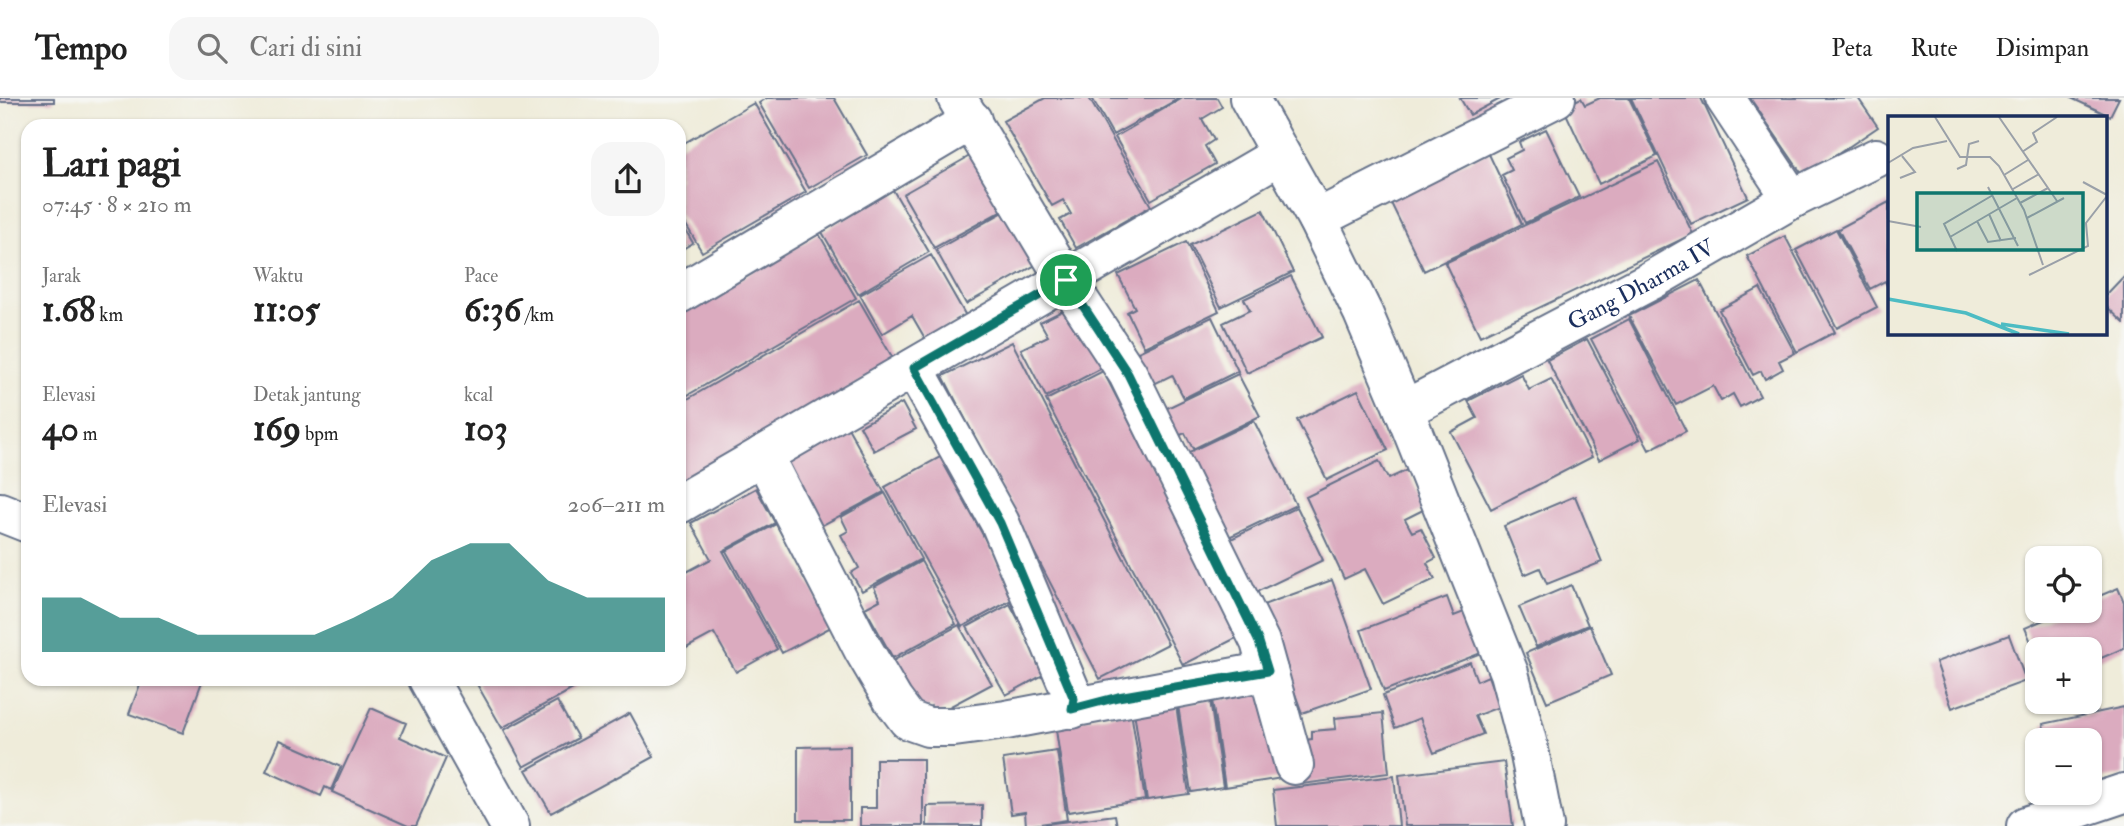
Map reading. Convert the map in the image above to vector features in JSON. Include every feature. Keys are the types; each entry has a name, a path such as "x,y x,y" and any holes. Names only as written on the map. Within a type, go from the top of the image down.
{"street":[{"path":"1249,98 1317,219 1363,313 1404,410 1509,673 1528,746 1544,826"},
{"path":"1317,219 1556,98"},
{"path":"1725,98 1792,199"},
{"path":"686,289 964,109 1066,280 1128,374 1259,642 1294,765"},
{"path":"686,500 1280,155"},
{"name":"Gang Dharma IV","path":"1404,410 1650,281 1792,199 1876,158"},
{"path":"914,368 1000,523 1074,699 1072,709"},
{"path":"763,455 863,649 908,720 928,727 954,727 1072,709 1118,697 1268,671"},
{"path":"0,512 21,520"},
{"path":"432,686 510,826"},
{"path":"2026,826 2124,793"}],"building":[{"path":"0,98 54,98 54,102 0,102"},
{"path":"767,98 834,98 867,155 809,188 759,103"},
{"path":"1045,98 1089,98 1151,206 1076,248 1060,220 1071,214 1063,200 1052,206 1003,121"},
{"path":"1092,98 1180,98 1113,135"},
{"path":"1183,98 1217,98 1222,107 1202,119 1214,140 1205,146 1215,164 1151,200 1115,137"},
{"path":"1460,98 1502,98 1470,115"},
{"path":"1581,98 1585,105 1600,98 1629,98 1657,156 1599,184 1563,107"},
{"path":"1631,98 1701,98 1748,197 1691,224"},
{"path":"1750,98 1858,98 1878,127 1804,177"},
{"path":"2071,98 2119,98 2110,116"},
{"path":"754,103 806,192 702,252 686,225 686,142"},
{"path":"1546,129 1579,197 1525,223 1502,175 1512,170 1506,158 1522,150 1519,142"},
{"path":"1488,152 1522,224 1424,271 1389,199"},
{"path":"975,153 1007,208 934,248 903,194"},
{"path":"1658,162 1693,234 1480,336 1445,263"},
{"path":"893,190 929,252 858,294 822,232"},
{"path":"1888,203 1888,287 1885,281 1870,289 1838,229"},
{"path":"1009,209 1039,263 966,304 936,250"},
{"path":"1263,210 1293,272 1221,307 1190,245"},
{"path":"1836,229 1877,307 1837,328 1796,250"},
{"path":"686,231 693,243 686,247"},
{"path":"819,234 856,298 686,396 686,310"},
{"path":"1785,236 1835,332 1797,352 1747,256"},
{"path":"1186,242 1219,311 1144,347 1127,312 1135,308 1118,275"},
{"path":"931,255 966,316 926,340 912,316 882,334 860,295"},
{"path":"1291,276 1322,337 1247,373 1223,323 1250,310 1244,299"},
{"path":"2124,276 2124,323 2106,306 2106,295"},
{"path":"1699,280 1760,396 1740,407 1733,394 1721,401 1713,386 1676,405 1629,316"},
{"path":"1760,288 1795,353 1779,361 1783,369 1765,379 1761,371 1753,375 1719,310"},
{"path":"859,300 895,362 686,482 686,400"},
{"path":"1064,310 1079,337 1090,332 1108,365 1046,397 1021,349 1048,336 1040,322"},
{"path":"1212,317 1238,371 1184,398 1172,375 1152,385 1136,353"},
{"path":"1629,319 1686,431 1649,450 1591,339"},
{"path":"1587,339 1640,439 1599,460 1547,360"},
{"path":"1012,342 1168,644 1100,679 943,376"},
{"path":"1103,371 1240,636 1183,665 1046,400"},
{"path":"1238,374 1260,416 1193,449 1185,433 1176,437 1163,410"},
{"path":"1521,374 1529,390 1551,379 1592,457 1491,509 1451,432 1477,418 1468,401"},
{"path":"1358,390 1388,450 1327,480 1297,420"},
{"path":"902,403 916,429 874,451 860,426"},
{"path":"1254,421 1296,505 1229,537 1187,453"},
{"path":"847,426 884,492 821,526 785,460"},
{"path":"940,457 1017,597 962,627 885,487"},
{"path":"1379,461 1388,479 1407,470 1427,508 1405,519 1412,532 1421,528 1436,558 1427,563 1435,579 1383,604 1365,569 1344,579 1306,497"},
{"path":"756,488 775,523 723,551 777,649 736,672 714,633 686,648 686,572 711,559 691,523"},
{"path":"885,493 921,559 862,591 851,573 859,568 841,535 848,531 841,517"},
{"path":"1575,496 1602,562 1547,584 1540,568 1524,575 1504,526"},
{"path":"1297,507 1323,560 1246,597 1241,561 1231,539"},
{"path":"776,524 833,626 782,653 726,551"},
{"path":"921,561 956,624 893,658 865,608 880,600 874,587"},
{"path":"1332,580 1371,689 1302,713 1263,605"},
{"path":"1571,585 1588,625 1536,647 1519,607"},
{"path":"2118,588 2124,602 2124,648 2102,658 2102,637 2029,637 2025,628 2036,623 2102,623 2102,595"},
{"path":"1447,597 1454,616 1464,612 1481,653 1384,691 1361,630"},
{"path":"1010,604 1047,673 1006,695 967,627"},
{"path":"959,625 992,684 936,714 931,706 921,712 885,665"},
{"path":"1590,626 1611,675 1547,702 1526,653"},
{"path":"2009,635 2025,681 1952,708 1936,662"},
{"path":"1470,662 1477,681 1488,676 1499,707 1475,716 1483,734 1434,753 1420,718 1395,728 1383,695"},
{"path":"139,686 200,686 183,733 129,714"},
{"path":"478,686 578,686 502,728"},
{"path":"1269,692 1282,778 1225,787 1212,700"},
{"path":"1210,700 1223,787 1191,792 1178,705"},
{"path":"557,701 578,738 524,767 504,730"},
{"path":"1176,705 1189,794 1147,800 1134,711"},
{"path":"2124,707 2124,774 2102,779 2102,728 2044,728 2043,724 2102,714 2102,712"},
{"path":"371,708 406,723 400,737 446,758 416,826 408,826 332,792"},
{"path":"1131,712 1145,800 1068,812 1055,723"},
{"path":"630,713 654,757 551,813 526,770"},
{"path":"1383,713 1389,773 1302,784 1297,741 1312,739 1312,731 1336,729 1335,718"},
{"path":"280,740 341,767 331,790 325,787 321,796 266,771"},
{"path":"850,746 850,820 798,820 798,747"},
{"path":"1057,751 1067,820 1026,826 1025,812 1011,814 1003,759"},
{"path":"876,759 923,759 923,826 860,826 860,808 876,808"},
{"path":"1504,762 1513,826 1405,826 1399,775"},
{"path":"1394,776 1399,826 1277,826 1273,790"},
{"path":"982,805 982,826 927,826 927,806"},
{"path":"1115,815 1117,826 1046,826 1046,824"}],"route":[{"path":"1066,280 1128,374 1259,642 1268,671 1118,697 1072,709 1074,699 1000,523 914,368 1066,280"}]}
